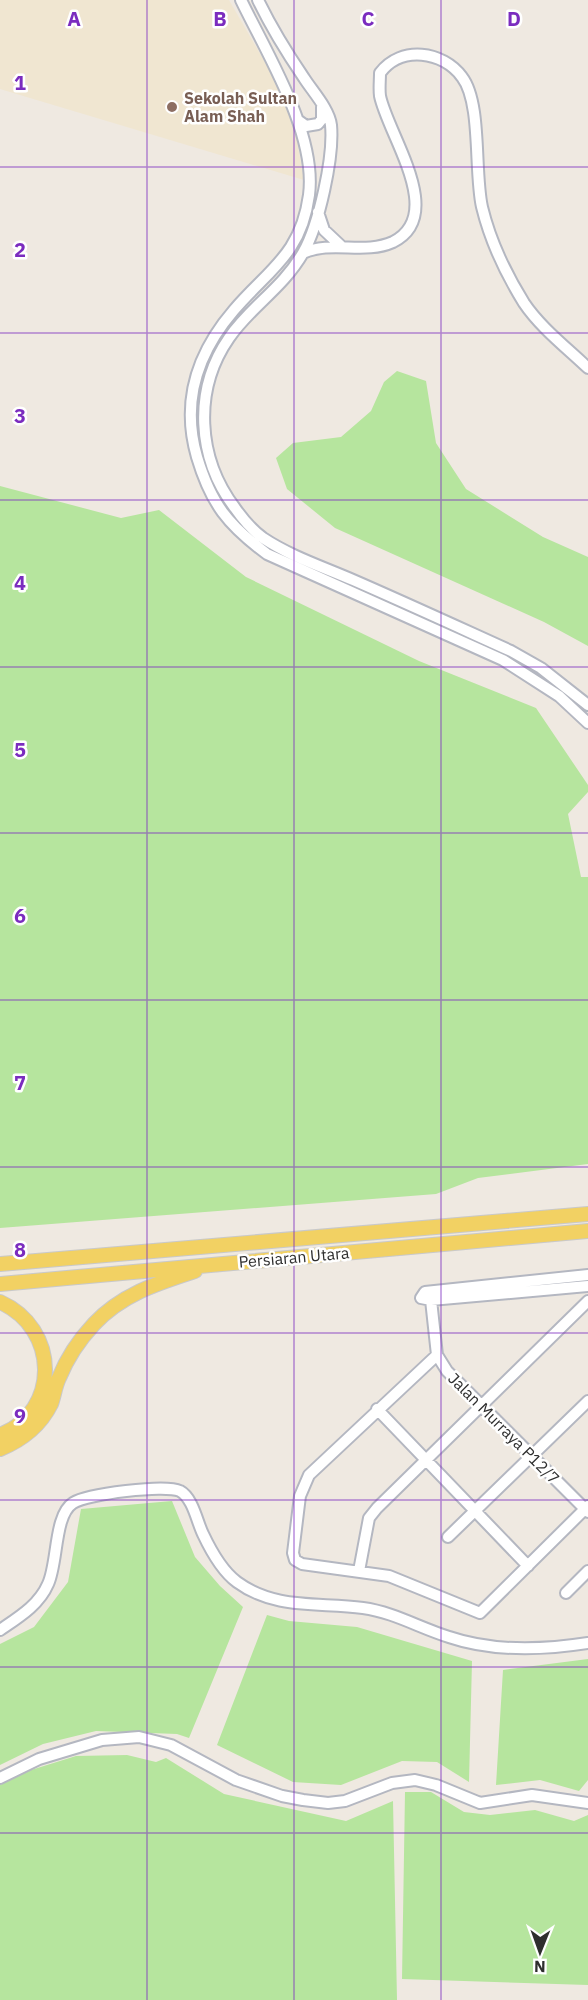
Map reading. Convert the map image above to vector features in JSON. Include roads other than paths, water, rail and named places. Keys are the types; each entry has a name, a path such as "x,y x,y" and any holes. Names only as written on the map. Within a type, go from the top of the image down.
{"main road":[{"name":"Persiaran Utara","path":"5,1263 586,1212"},
{"name":"Persiaran Utara","path":"0,1284 588,1231"},
{"path":"0,1449 30,1431 41,1419 50,1405 67,1362 94,1324 112,1307 150,1286 220,1263"},
{"path":"0,1302 20,1313 32,1325 42,1347 45,1368 44,1383 33,1408 11,1431 0,1435"}],"street":[{"path":"241,0 299,121 309,166 309,194 303,223 279,266 235,309 214,336 199,363 194,379 191,429 203,478 219,508 236,531 267,554 502,660 559,696 588,723"},
{"path":"258,0 328,116 331,131 325,187 303,254 284,282 228,339 208,383 204,397 206,447 225,495 261,537 302,558 511,651 541,668 588,705"},
{"path":"303,254 314,248 382,246 399,238 413,219 417,200 380,97 380,73 392,62 409,56 431,55 442,59 462,77 473,99 482,205 503,265 529,309 588,368"},
{"path":"299,121 306,126 318,124 324,113 322,107"},
{"path":"318,212 324,230 341,246"},
{"path":"588,1275 422,1293 423,1300 431,1300 588,1286"},
{"name":"Jalan Murraya P12/7","path":"431,1300 437,1355 447,1371 483,1405 531,1457 587,1509"},
{"path":"359,1571 369,1518 425,1459 588,1301"},
{"path":"437,1355 309,1475 300,1496 292,1553 295,1560 302,1564 389,1576 480,1613 587,1509"},
{"path":"448,1537 588,1401"},
{"path":"377,1409 528,1566"},
{"path":"0,1630 39,1599 48,1584 55,1566 60,1523 70,1504 84,1498 163,1488 180,1491 186,1496 203,1534 223,1569 236,1581 268,1599 297,1605 363,1608 386,1613 449,1637 488,1647 588,1643"},
{"path":"567,1593 588,1571"},
{"path":"0,1778 39,1759 92,1743 139,1737 171,1745 236,1779 282,1796 303,1800 328,1803 345,1801 392,1783 415,1780 436,1785 480,1803 532,1795 588,1803"}],"place":[{"name":"Sekolah Sultan Alam Shah","path":"172,107"}]}
